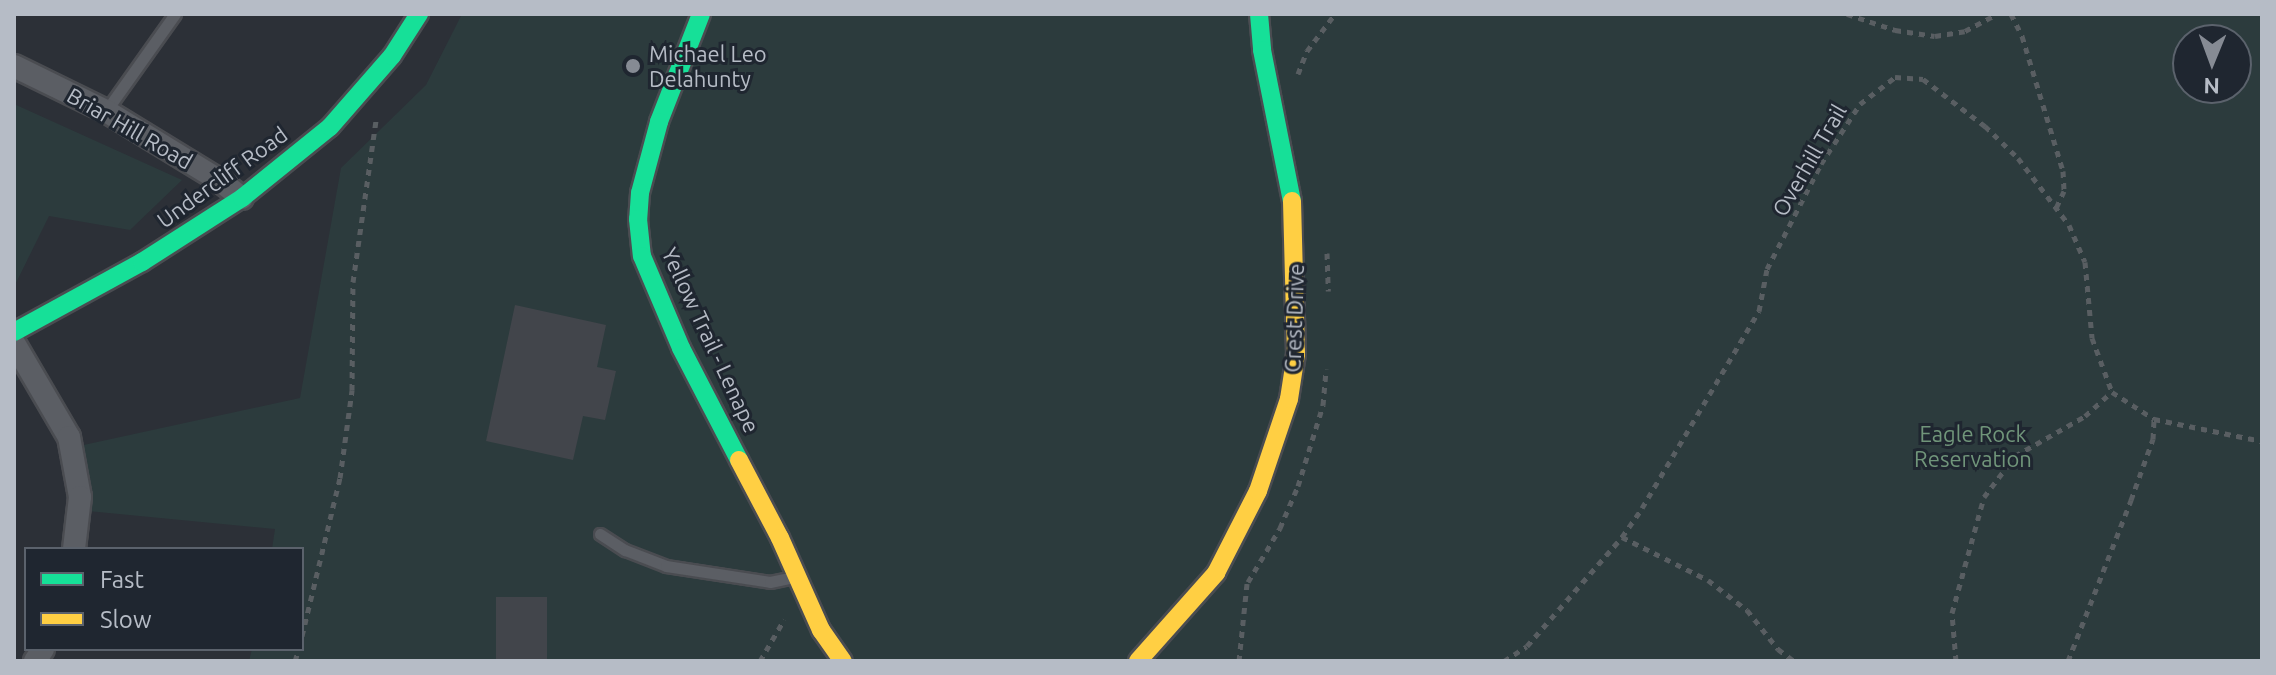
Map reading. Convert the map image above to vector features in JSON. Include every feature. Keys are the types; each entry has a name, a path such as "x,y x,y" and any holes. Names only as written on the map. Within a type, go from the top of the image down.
{"street":[{"name":"Undercliff Road","path":"14,332 142,262 242,198 330,127 392,56 419,14"},
{"path":"701,14 659,122 640,193 638,219 642,256 681,348 798,577 821,630 843,661"},
{"name":"Crest Drive","path":"1138,661 1216,573 1258,491 1289,399 1296,339 1294,208 1262,50 1261,19"},
{"name":"Briar Hill Road","path":"14,66 106,111 219,180 242,198"},
{"path":"14,343 69,437 80,497 74,547"},
{"path":"821,630 822,661"}],"lane":[{"path":"106,111 175,14"},
{"path":"600,534 625,550 666,566 770,582 798,577"}],"path":[{"path":"1847,14 1895,30 1935,36 1965,31 1997,14"},
{"path":"2011,14 2022,36 2063,171 2064,191 2056,208"},
{"name":"Overhill Trail","path":"1504,661 1527,646 1622,537 1759,311 1767,269 1821,164 1860,104 1895,77 1923,79 1996,136 2033,175 2056,208 2082,251 2092,338 2112,392"},
{"path":"304,628 340,478 352,390 353,282 378,109"},
{"path":"1956,661 1952,613 1984,497 2015,456 2085,416 2112,392 2154,419 2262,441"},
{"path":"2068,661 2153,439 2154,419"},
{"path":"1622,537 1708,580 1747,610 1778,649 1794,661"},
{"path":"1238,592 1248,582 1239,661"},
{"path":"760,661 790,608"}],"green space":[{"name":"Eagle Rock Reservation","path":"462,14 2262,14 2262,661 249,661 252,651 304,651 304,547 272,547 275,529 88,511 79,446 300,398 341,168 426,85"},
{"path":"14,104 182,180 130,230 49,216 14,287"}],"building":[{"path":"515,305 606,325 597,367 616,371 605,420 583,416 573,460 486,441"},
{"path":"496,597 547,597 547,661 496,661"}],"traffic: fast":[{"path":"14,332 142,262 242,198 330,127 392,56 419,14"},
{"path":"701,14 659,122 640,193 638,219 642,256 681,348 739,460"},
{"path":"1259,14 1262,50 1292,201"}],"traffic: slow":[{"path":"1138,661 1216,573 1258,491 1289,399 1296,354 1292,201"},
{"path":"739,460 780,538 821,630 843,661"}],"place":[{"name":"Michael Leo Delahunty","path":"633,66"}]}
